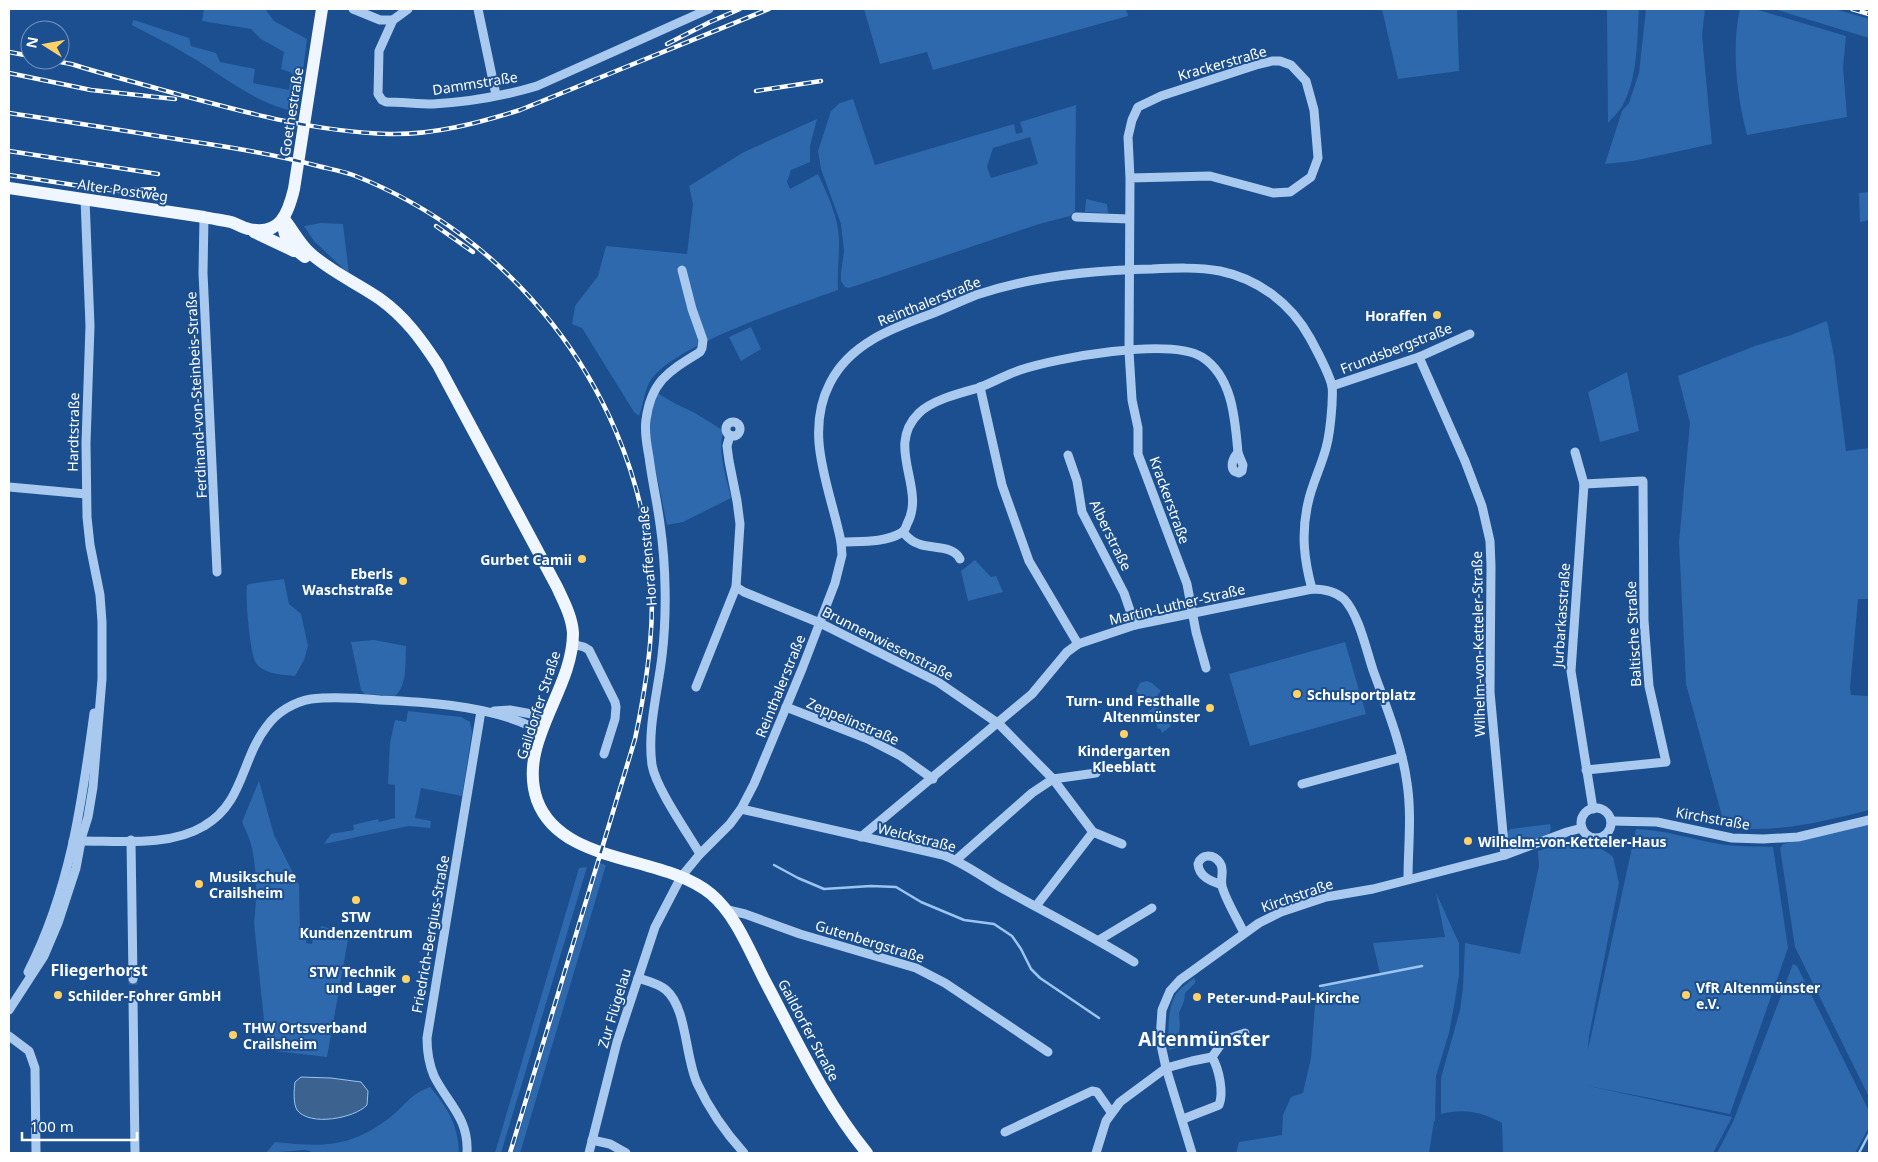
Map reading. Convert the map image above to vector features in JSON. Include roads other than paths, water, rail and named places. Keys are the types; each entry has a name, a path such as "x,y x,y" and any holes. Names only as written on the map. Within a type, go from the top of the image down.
{"main road":[{"name":"Goethestraße","path":"284,219 291,204 294,189 322,9"},
{"name":"Alter Postweg","path":"9,188 204,217 232,223 249,230 269,229 278,226 284,219"},
{"name":"Alter Postweg","path":"232,223 252,223 284,219"},
{"name":"Gaildorfer Straße","path":"284,219 282,229 292,247 328,272 369,293"},
{"name":"Gaildorfer Straße","path":"284,219 300,243 310,253 392,308 410,325 438,365 557,587 571,622 572,644 566,673 542,731 535,756 532,776 543,814 551,824 572,840 596,850 681,877 698,884 713,896 724,909 744,941 834,1108 867,1153"},
{"name":"Gaildorfer Straße","path":"249,230 302,255"}],"street":[{"path":"353,9 380,20 393,20 408,9"},
{"path":"478,9 496,96"},
{"name":"Dammstraße","path":"393,20 378,51 378,94 382,100 431,104 496,96 537,86 709,9"},
{"name":"Krackerstraße","path":"1130,178 1210,176 1273,193 1290,192 1311,176 1318,158 1314,110 1306,80 1291,65 1280,61 1272,61 1161,96 1138,107 1132,120 1128,137 1130,178 1128,219 1128,351 1132,400 1138,428 1138,454 1187,584 1192,614 1206,668"},
{"name":"Hardtstraße","path":"79,839 88,818 93,787 102,679 100,595 90,545 86,494 90,326 85,199"},
{"name":"Ferdinand-von-Steinbeis-Straße","path":"204,217 204,273 217,572"},
{"path":"1076,217 1128,219"},
{"name":"Reinthalerstraße","path":"681,877 700,854 730,824 741,809 786,708 820,623 839,569 842,554 841,542 819,451 818,432 821,413 830,384 839,368 863,346 881,334 977,295 1015,285 1072,275 1172,268 1218,271 1250,281 1265,289 1279,298 1301,324 1316,350 1332,386 1329,435 1308,501 1304,527 1304,556 1312,589"},
{"name":"Horaffenstraße","path":"682,270 692,309 702,337 702,348 700,352 665,375 650,402 646,419 646,444 660,526 665,589 665,631 652,726 652,764 656,779 700,854"},
{"name":"Frundsbergstraße","path":"1332,386 1419,357 1470,334"},
{"path":"841,542 884,539 903,532 913,508 913,495 904,454 907,431 921,410 941,400 980,387 1019,370 1056,361 1086,355 1143,348 1176,350 1195,354 1208,362 1218,373 1228,391 1232,406 1238,453"},
{"name":"Wilhelm-von-Ketteler-Straße","path":"1419,357 1465,461 1482,506 1490,541 1490,692 1505,855"},
{"path":"980,387 1002,485 1029,561 1078,644"},
{"path":"696,687 736,586 740,523 727,446 730,435"},
{"name":"Jurbarkasstraße","path":"1576,452 1584,484 1571,671 1593,809"},
{"name":"Alberstraße","path":"1068,455 1077,482 1082,512 1116,577 1135,625"},
{"name":"Baltische Straße","path":"1584,484 1643,481 1644,620 1648,686 1666,762 1586,770"},
{"path":"9,487 86,494"},
{"path":"903,532 909,539 919,544 951,550 960,558"},
{"name":"Brunnenwiesenstraße","path":"736,586 744,592 820,623 938,682 999,724 1053,779 1093,832"},
{"name":"Martin-Luther-Straße","path":"861,837 999,724 1032,694 1067,652 1078,644 1135,625 1312,589 1331,592 1344,600 1349,606 1357,622 1402,757 1409,806 1408,879"},
{"path":"572,644 589,650 615,702 615,719 604,754"},
{"name":"Hardtstraße","path":"79,839 102,663"},
{"path":"11,1007 36,958 57,906 79,839 166,839 184,835 203,827 222,813 237,789 262,732 274,718 290,706 312,699 358,698 405,702 481,711 517,720 542,731"},
{"name":"Zeppelinstraße","path":"786,708 868,739 901,756 933,779"},
{"path":"481,711 510,710 548,717"},
{"name":"Friedrich-Bergius-Straße","path":"468,1153 466,1132 461,1119 435,1078 430,1066 427,1038 481,711"},
{"path":"1302,784 1402,757"},
{"path":"956,860 1032,793 1053,779 1096,773"},
{"name":"Weickstraße","path":"741,809 943,855 956,860 1099,940 1134,962"},
{"path":"1593,809 1606,813 1611,821 1609,831 1602,837 1592,838 1582,828 1582,817 1589,810 1593,809"},
{"name":"Kirchstraße","path":"1611,821 1657,822 1732,838 1763,839 1798,837 1869,820"},
{"name":"Kirchstraße","path":"1192,1153 1166,1068 1160,1040 1162,1010 1170,991 1180,980 1259,923 1282,912 1326,897 1373,889 1505,855 1582,828"},
{"path":"1036,906 1093,832 1122,844"},
{"path":"131,840 133,979"},
{"name":"Zur Flügelau","path":"589,1153 617,1042 655,927 681,877"},
{"path":"1222,885 1244,933"},
{"path":"1099,940 1152,908"},
{"name":"Gutenbergstraße","path":"724,909 745,914 800,934 916,968 945,983 1048,1052"},
{"path":"638,978 660,986 673,998 681,1016 687,1052 697,1083 717,1121 744,1153"},
{"path":"133,998 135,1153"},
{"path":"1096,1153 1102,1130 1111,1112 1120,1102 1166,1068 1192,1060 1212,1057 1224,1040 1246,1033"},
{"path":"9,1036 29,1051 36,1068 36,1153"},
{"path":"1182,1119 1219,1105 1222,1098 1216,1064 1212,1057"},
{"path":"1005,1132 1092,1090 1097,1092 1111,1112"},
{"path":"592,1140 610,1144 626,1153"}],"waterway":[{"path":"774,865 824,889 871,886 896,887 921,902 964,920 994,924 1012,936 1031,969 1040,978 1099,1018"},
{"path":"1320,986 1422,966"},
{"path":"1859,1153 1869,1134"}],"tunnel":[{"path":"133,979 133,998"}],"railway":[{"path":"667,44 740,9"},
{"path":"70,64 203,101 282,120 335,130 406,134 456,127 520,110 769,9"},
{"path":"1852,9 1869,14"},
{"path":"9,52 20,54"},
{"path":"9,73 91,90 175,99"},
{"path":"756,91 821,81"},
{"path":"9,113 287,158 353,175 410,202 463,236 510,277 552,323 587,375 616,431 636,490 649,552 652,623 644,692 635,739 510,1153"},
{"path":"9,151 158,174"},
{"path":"9,175 120,191 154,189"},
{"path":"436,226 473,252"}],"place":[{"name":"Horaffen","path":"1437,315"},
{"name":"Gurbet Camii","path":"582,559"},
{"name":"Eberls Waschstraße","path":"403,581"},
{"name":"Schulsportplatz","path":"1297,694"},
{"name":"Turn- und Festhalle Altenmünster","path":"1210,708"},
{"name":"Kindergarten Kleeblatt","path":"1124,734"},
{"name":"Wilhelm-von-Ketteler-Haus","path":"1468,841"},
{"name":"Musikschule Crailsheim","path":"199,884"},
{"name":"STW Kundenzentrum","path":"356,900"},
{"name":"STW Technik und Lager","path":"406,979"},
{"name":"Schilder-Fohrer GmbH","path":"58,995"},
{"name":"VfR Altenmünster e.V.","path":"1686,995"},
{"name":"Peter-und-Paul-Kirche","path":"1197,997"},
{"name":"THW Ortsverband Crailsheim","path":"233,1035"}],"district":[{"name":"Fliegerhorst","path":"99,970"},
{"name":"Altenmünster","path":"1204,1039"}]}
